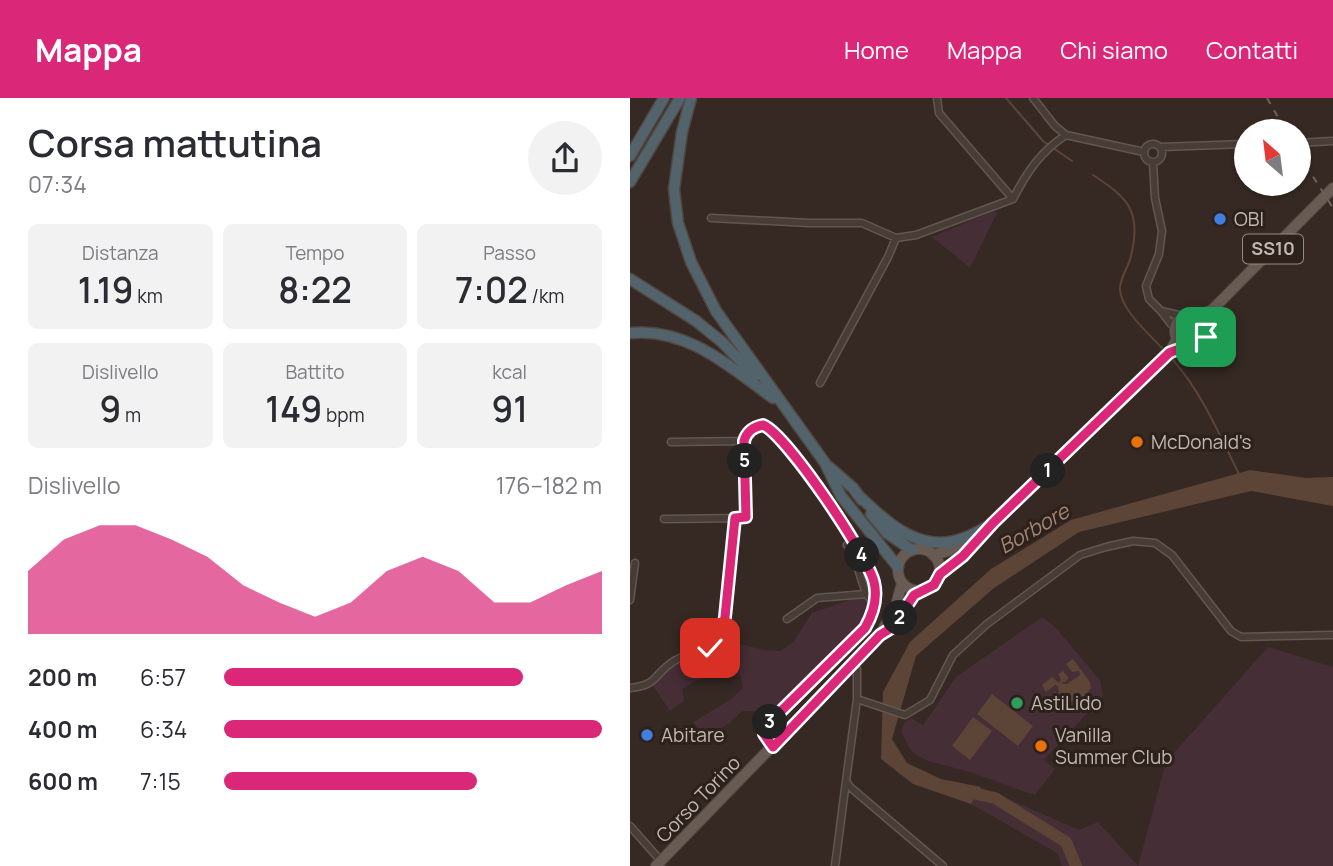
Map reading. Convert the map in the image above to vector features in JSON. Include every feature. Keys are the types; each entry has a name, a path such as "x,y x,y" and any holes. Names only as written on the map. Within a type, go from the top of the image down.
{"highway":[{"path":"630,156 664,98"},
{"path":"630,182 680,98"},
{"path":"691,98 682,132 674,189 676,214 683,242 716,311 781,404 825,463 897,529 914,539 946,543 965,538 993,523"},
{"path":"630,279 684,313 722,342 781,404"},
{"path":"630,334 657,333 696,345 781,404"},
{"path":"825,463 841,496 898,568"},
{"path":"858,495 887,533 912,550"}],"main road":[{"name":"Corso Torino","path":"880,635 893,627 907,603 918,592 934,585 940,574 963,556 993,523 1169,353 1181,343 1195,346 1203,341 1212,310 1333,188"},
{"name":"Corso Torino","path":"1183,316 1196,316 1212,310"},
{"path":"1181,343 1175,326 1183,316"},
{"path":"1196,316 1206,325"},
{"name":"Corso Torino","path":"933,555 966,542 993,523"},
{"path":"918,592 902,583 898,568 902,557 912,550 923,550 937,560 940,574"},
{"name":"Corso Torino","path":"658,864 880,635 896,605 902,583"}],"street":[{"path":"937,98 939,113 1013,200"},
{"path":"1033,98 1055,126 1066,135 1144,152"},
{"path":"711,218 862,223 896,238 916,235 1013,200 1028,170 1044,152 1066,135"},
{"path":"1311,142 1333,141"},
{"path":"1155,144 1163,152 1161,158 1153,162 1147,160 1144,152 1149,145 1155,144"},
{"path":"1160,147 1234,144"},
{"path":"1153,162 1155,198 1162,232 1160,254 1146,286 1149,299 1175,326"},
{"path":"820,383 896,238"},
{"path":"1161,311 1183,316"},
{"path":"664,519 746,517 744,441 746,434 754,427 763,425 778,435 824,496 866,561 875,583 874,613 865,628 765,727 764,734 773,747"},
{"path":"671,442 744,441"},
{"path":"630,688 643,688 673,661 710,648 720,639 725,617 735,518"},
{"path":"857,699 905,715 930,700 953,655 1034,588 1080,555 1133,541 1155,543 1172,555 1231,631 1241,637 1333,635"},
{"path":"847,545 853,553 866,594 874,603"},
{"path":"630,600 635,563"},
{"path":"787,619 817,598 866,594"},
{"path":"835,866 857,699 857,669 853,665"},
{"path":"846,781 943,866"},
{"path":"630,826 658,864"}],"shaded area":[{"path":"993,211 997,213 970,268 932,237"},
{"path":"1250,470 1306,478 1333,477 1333,506 1251,491 1079,532 994,588 916,656 892,739 907,763 941,779 981,787 971,804 913,784 881,759 883,692 910,642 991,569 1071,520"},
{"path":"861,596 874,603 865,628 780,712 742,711 723,727 699,730 693,722 730,700 743,688 740,675 724,673 696,681 682,689 684,701 670,711 651,683 673,661 700,651 720,639 764,650 781,651 793,642 812,613"},
{"name":"AstiLido","path":"1042,617 1054,626 1100,680 1103,696 1044,760 1055,769 1035,795 916,755 901,731 904,723 911,718 923,725 956,677"},
{"path":"1268,647 1333,667 1333,866 1138,866 1166,762"},
{"path":"1073,659 1090,682 1091,688 1085,696 1065,704 1059,697 1053,696 1054,692 1059,693 1058,686 1055,685 1046,692 1042,685 1052,677 1059,683 1061,679 1058,674 1063,671 1069,678 1062,682 1063,684 1080,675 1079,671 1072,672 1066,664"},
{"path":"992,694 1033,726 1018,746 977,714"},
{"path":"973,717 992,731 970,760 952,746"},
{"path":"981,787 1079,830 1098,822 1138,866 1062,866 1057,853 971,804"}],"waterway":[{"path":"1006,98 1043,141 1072,161"},
{"path":"1093,175 1123,199 1133,217 1134,241 1120,287 1121,295 1135,320 1162,348"},
{"path":"1173,360 1201,400 1239,474"},
{"name":"Borbore","path":"962,791 995,798 1066,842 1076,866"}],"railway":[{"path":"1267,98 1279,119"},
{"path":"1311,173 1333,208"}],"place":[{"name":"OBI","path":"1220,219"},
{"name":"McDonald's","path":"1137,442"},
{"name":"AstiLido","path":"1017,703"},
{"name":"Abitare","path":"647,735"},
{"name":"Vanilla Summer Club","path":"1041,746"}],"route":[{"path":"710,648 720,639 725,617 735,518 746,517 744,441 746,434 754,427 763,425 778,435 824,496 866,561 875,583 874,613 865,628 765,727 766,739 773,747 880,635 893,627 914,595 934,585 940,574 963,556 993,523 1169,353 1186,346 1195,346 1206,337"}]}
